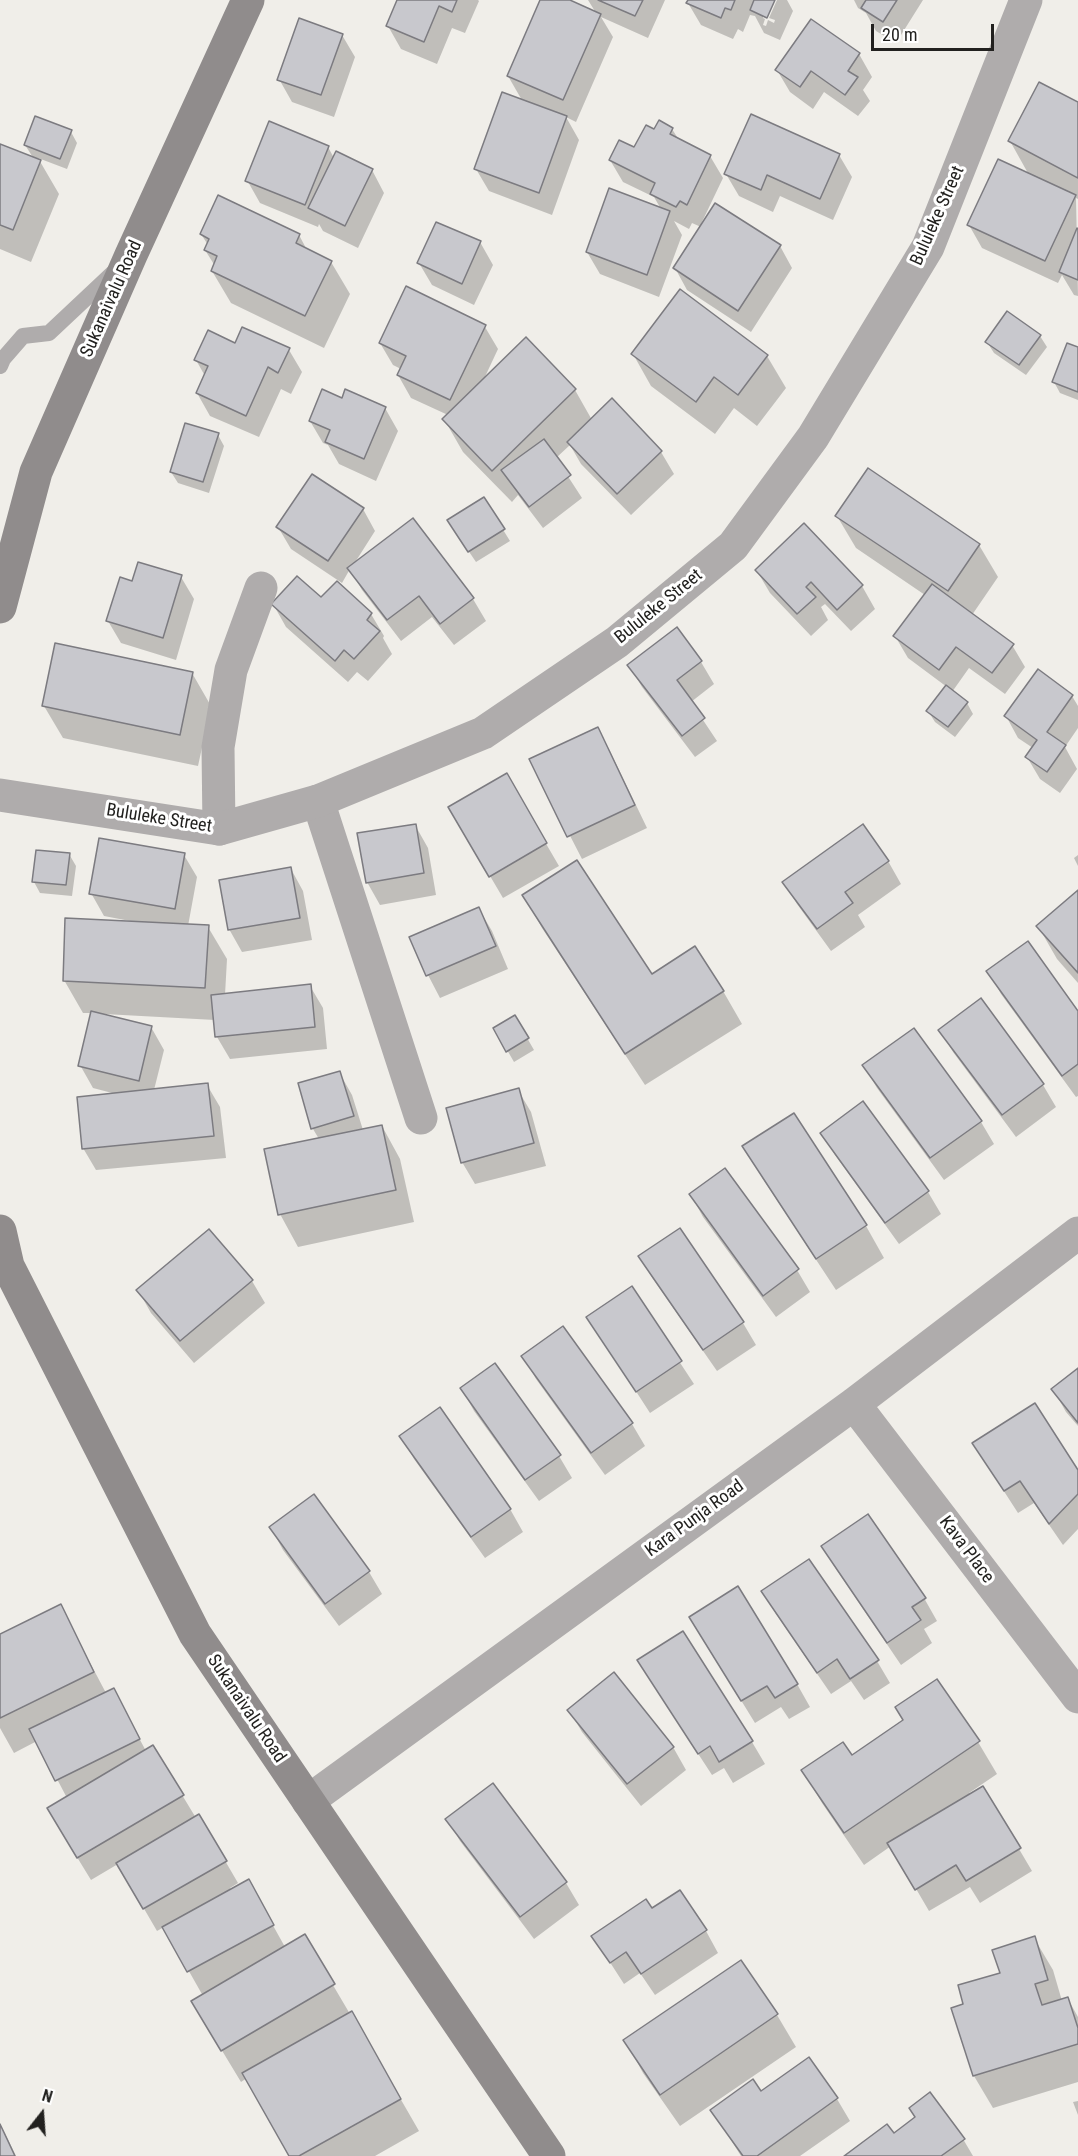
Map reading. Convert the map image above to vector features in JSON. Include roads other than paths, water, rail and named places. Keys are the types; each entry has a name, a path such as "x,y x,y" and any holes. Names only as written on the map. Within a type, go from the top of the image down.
{"main road":[{"name":"Sukanaivalu Road","path":"0,607 36,472 131,255 248,0"},
{"name":"Sukanaivalu Road","path":"0,1231 4,1267 195,1634 549,2156"}],"street":[{"name":"Bululeke Street","path":"0,795 219,829 318,801 483,733 617,642 733,546 813,437 928,247 1026,0"},
{"path":"219,829 218,747 227,692 231,670 261,588"},
{"path":"318,801 421,1118"},
{"name":"Kara Punja Road","path":"308,1801 854,1404 1078,1233"},
{"name":"Kava Place","path":"854,1404 1078,1697"}],"lane":[{"path":"0,366 3,359 23,336 49,333 131,255"}]}
